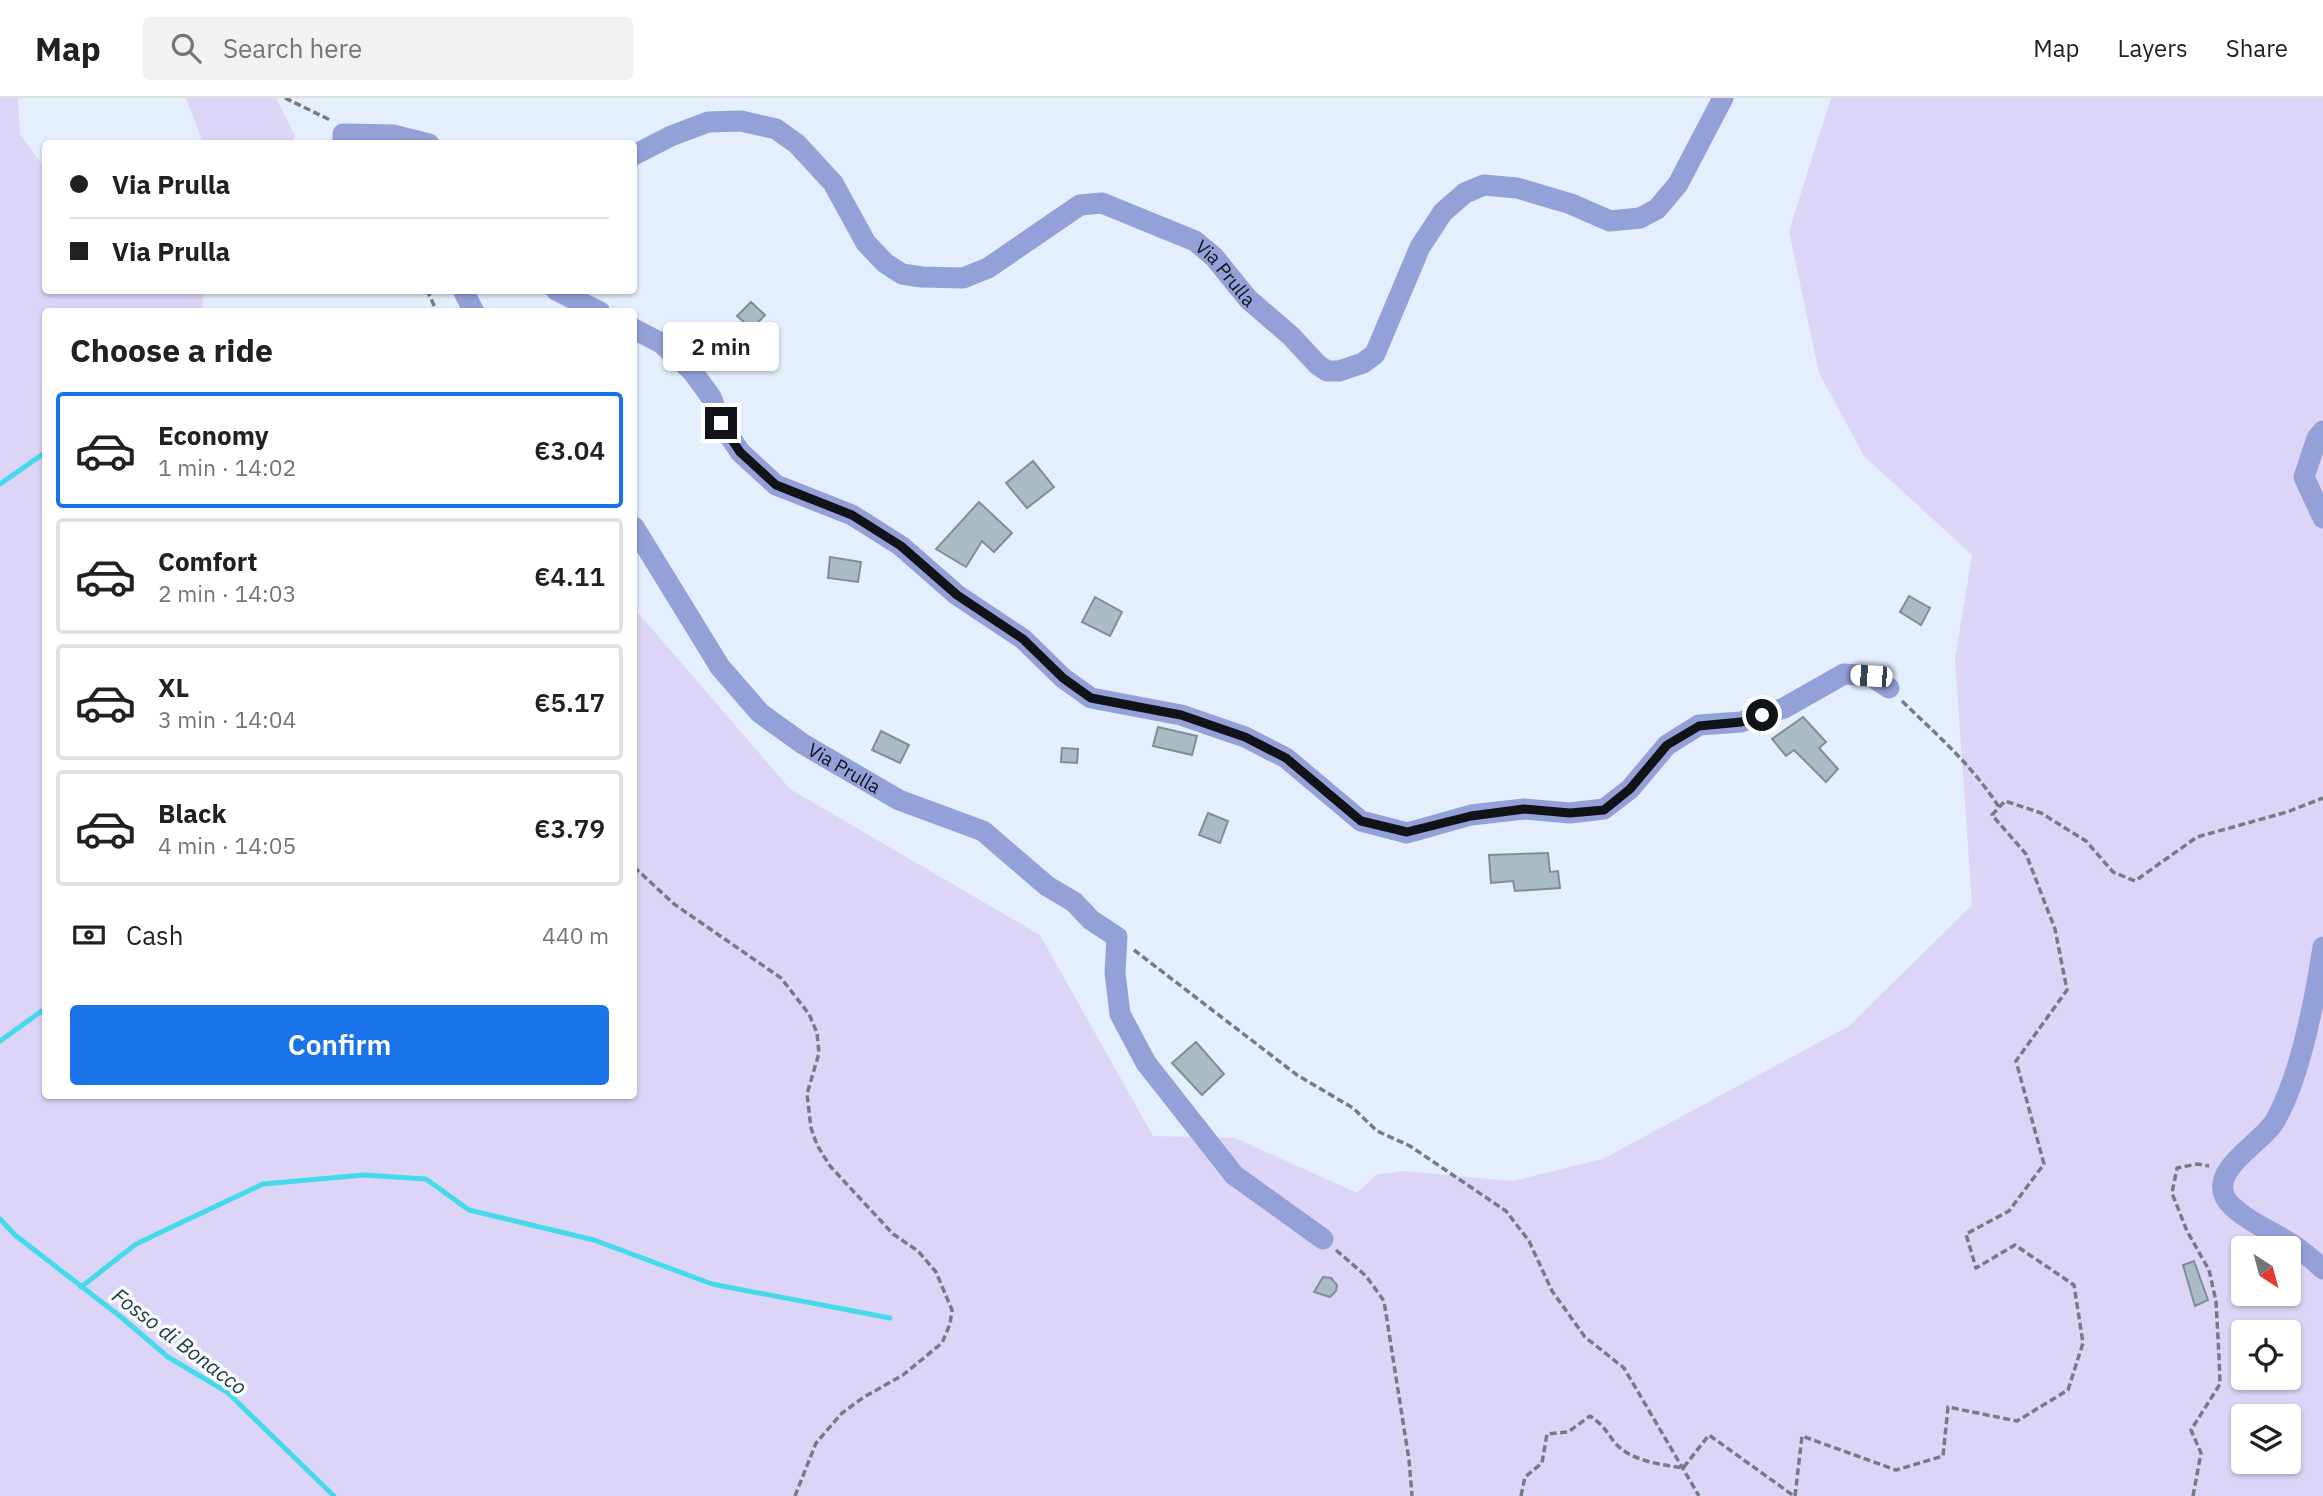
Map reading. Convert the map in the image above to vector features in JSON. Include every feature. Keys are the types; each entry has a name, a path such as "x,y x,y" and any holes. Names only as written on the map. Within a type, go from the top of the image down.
{"street":[{"name":"Via Prulla","path":"637,153 671,136 708,122 741,121 776,130 797,144 832,183 866,243 885,263 902,274 922,277 963,278 988,268 1080,205 1102,203 1195,242 1214,257 1248,299 1291,336 1318,365 1327,371 1339,371 1363,363 1375,354 1420,247 1443,212 1465,193 1484,185 1517,188 1571,204 1610,221 1640,218 1657,209 1678,184 1723,98"},
{"path":"343,139 393,135 413,140"},
{"path":"564,294 592,308"},
{"path":"637,330 661,342 692,371 711,397 721,423 740,452 776,485 852,515 901,546 957,595 1023,639 1063,678 1091,698 1181,715 1245,737 1286,758 1361,821 1407,832 1484,814 1524,809 1570,813 1604,810 1630,789 1667,745 1699,726 1741,722 1784,708 1844,674 1871,676 1889,688"},
{"path":"2323,431 2317,438 2304,477 2323,518"},
{"name":"Via Prulla","path":"637,532 720,667 760,713 803,744 900,800 983,831 1047,886 1074,902 1091,920 1117,937"},
{"path":"1117,937 1115,974 1120,1014 1146,1063 1234,1175 1323,1239"},
{"path":"2323,947 2288,1099 2272,1126 2228,1170 2222,1185 2225,1197 2244,1215 2293,1244 2323,1269"}],"path":[{"path":"285,98 327,117 343,139"},
{"path":"1889,688 1949,744 1981,780 1999,807"},
{"path":"1683,1468 1709,1435 1794,1496 1802,1436 1896,1470 1943,1456 1948,1407 2017,1421 2068,1390 2083,1343 2074,1286 2015,1245 1976,1268 1966,1234 2009,1211 2044,1164 2016,1061 2067,990 2055,929 2026,854 1992,815 2005,800 2041,813 2086,841 2113,872 2135,881 2197,837 2287,812 2323,798"},
{"path":"637,870 674,904 781,978 809,1014 817,1033 819,1052 807,1094 811,1128 817,1145 830,1166 893,1234 918,1251 936,1272 952,1310 950,1324 942,1343 903,1375 842,1413 816,1443 795,1496"},
{"path":"1117,937 1297,1075 1353,1108 1377,1130 1410,1146 1506,1211 1529,1241 1552,1291 1585,1338 1624,1368 1699,1496"},
{"path":"2193,1496 2201,1453 2191,1430 2220,1384 2216,1301 2209,1270 2172,1194 2177,1168 2197,1164 2228,1170"},
{"path":"1323,1239 1366,1276 1384,1301 1409,1460 1412,1496"},
{"path":"1521,1496 1525,1477 1542,1463 1547,1434 1568,1432 1590,1416 1604,1426 1618,1447 1648,1462 1683,1468"}],"shaded area":[{"path":"0,98 18,98 20,134 42,165 42,294 204,294 202,306 205,308 42,308 42,1099 637,1099 637,611 790,789 1040,935 1153,1136 1235,1138 1357,1193 1376,1175 1404,1171 1513,1181 1603,1159 1849,1026 1972,905 1955,659 1972,555 1864,456 1819,373 1789,231 1831,98 2323,98 2323,1496 0,1496"},
{"path":"186,98 276,98 295,136 293,140 202,140"}],"building":[{"path":"751,302 765,315 752,329 737,316"},
{"path":"1033,461 1054,487 1027,508 1006,483"},
{"path":"979,502 1012,533 994,552 982,541 966,567 936,549"},
{"path":"830,557 861,562 858,582 828,578"},
{"path":"1909,596 1930,608 1921,625 1900,612"},
{"path":"1095,597 1122,612 1110,636 1082,622"},
{"path":"1803,717 1826,742 1819,748 1838,769 1826,782 1794,750 1786,756 1772,739"},
{"path":"1158,727 1197,736 1192,755 1153,746"},
{"path":"881,731 909,745 900,763 872,750"},
{"path":"1062,748 1078,749 1077,763 1061,762"},
{"path":"1208,813 1228,821 1220,843 1199,835"},
{"path":"1548,853 1550,872 1558,871 1560,888 1515,891 1513,881 1491,883 1489,855"},
{"path":"1196,1042 1224,1074 1202,1095 1172,1063"},
{"path":"2194,1261 2208,1300 2195,1306 2183,1265"},
{"path":"1323,1277 1331,1278 1337,1285 1336,1291 1330,1297 1314,1292"}],"waterway":[{"path":"0,484 42,455"},
{"path":"0,1041 42,1011"},
{"path":"81,1287 136,1244 263,1184 364,1175 426,1179 469,1210 594,1240 712,1284 890,1318"},
{"name":"Fosso di Bonacco","path":"0,1219 15,1235 168,1357 227,1392 334,1496"}],"route":[{"path":"721,423 740,452 776,485 852,515 901,546 957,595 1023,639 1063,678 1091,698 1181,715 1245,737 1286,758 1361,821 1407,832 1471,816 1524,809 1570,813 1604,810 1630,789 1667,745 1699,726 1741,722 1762,715"}]}
